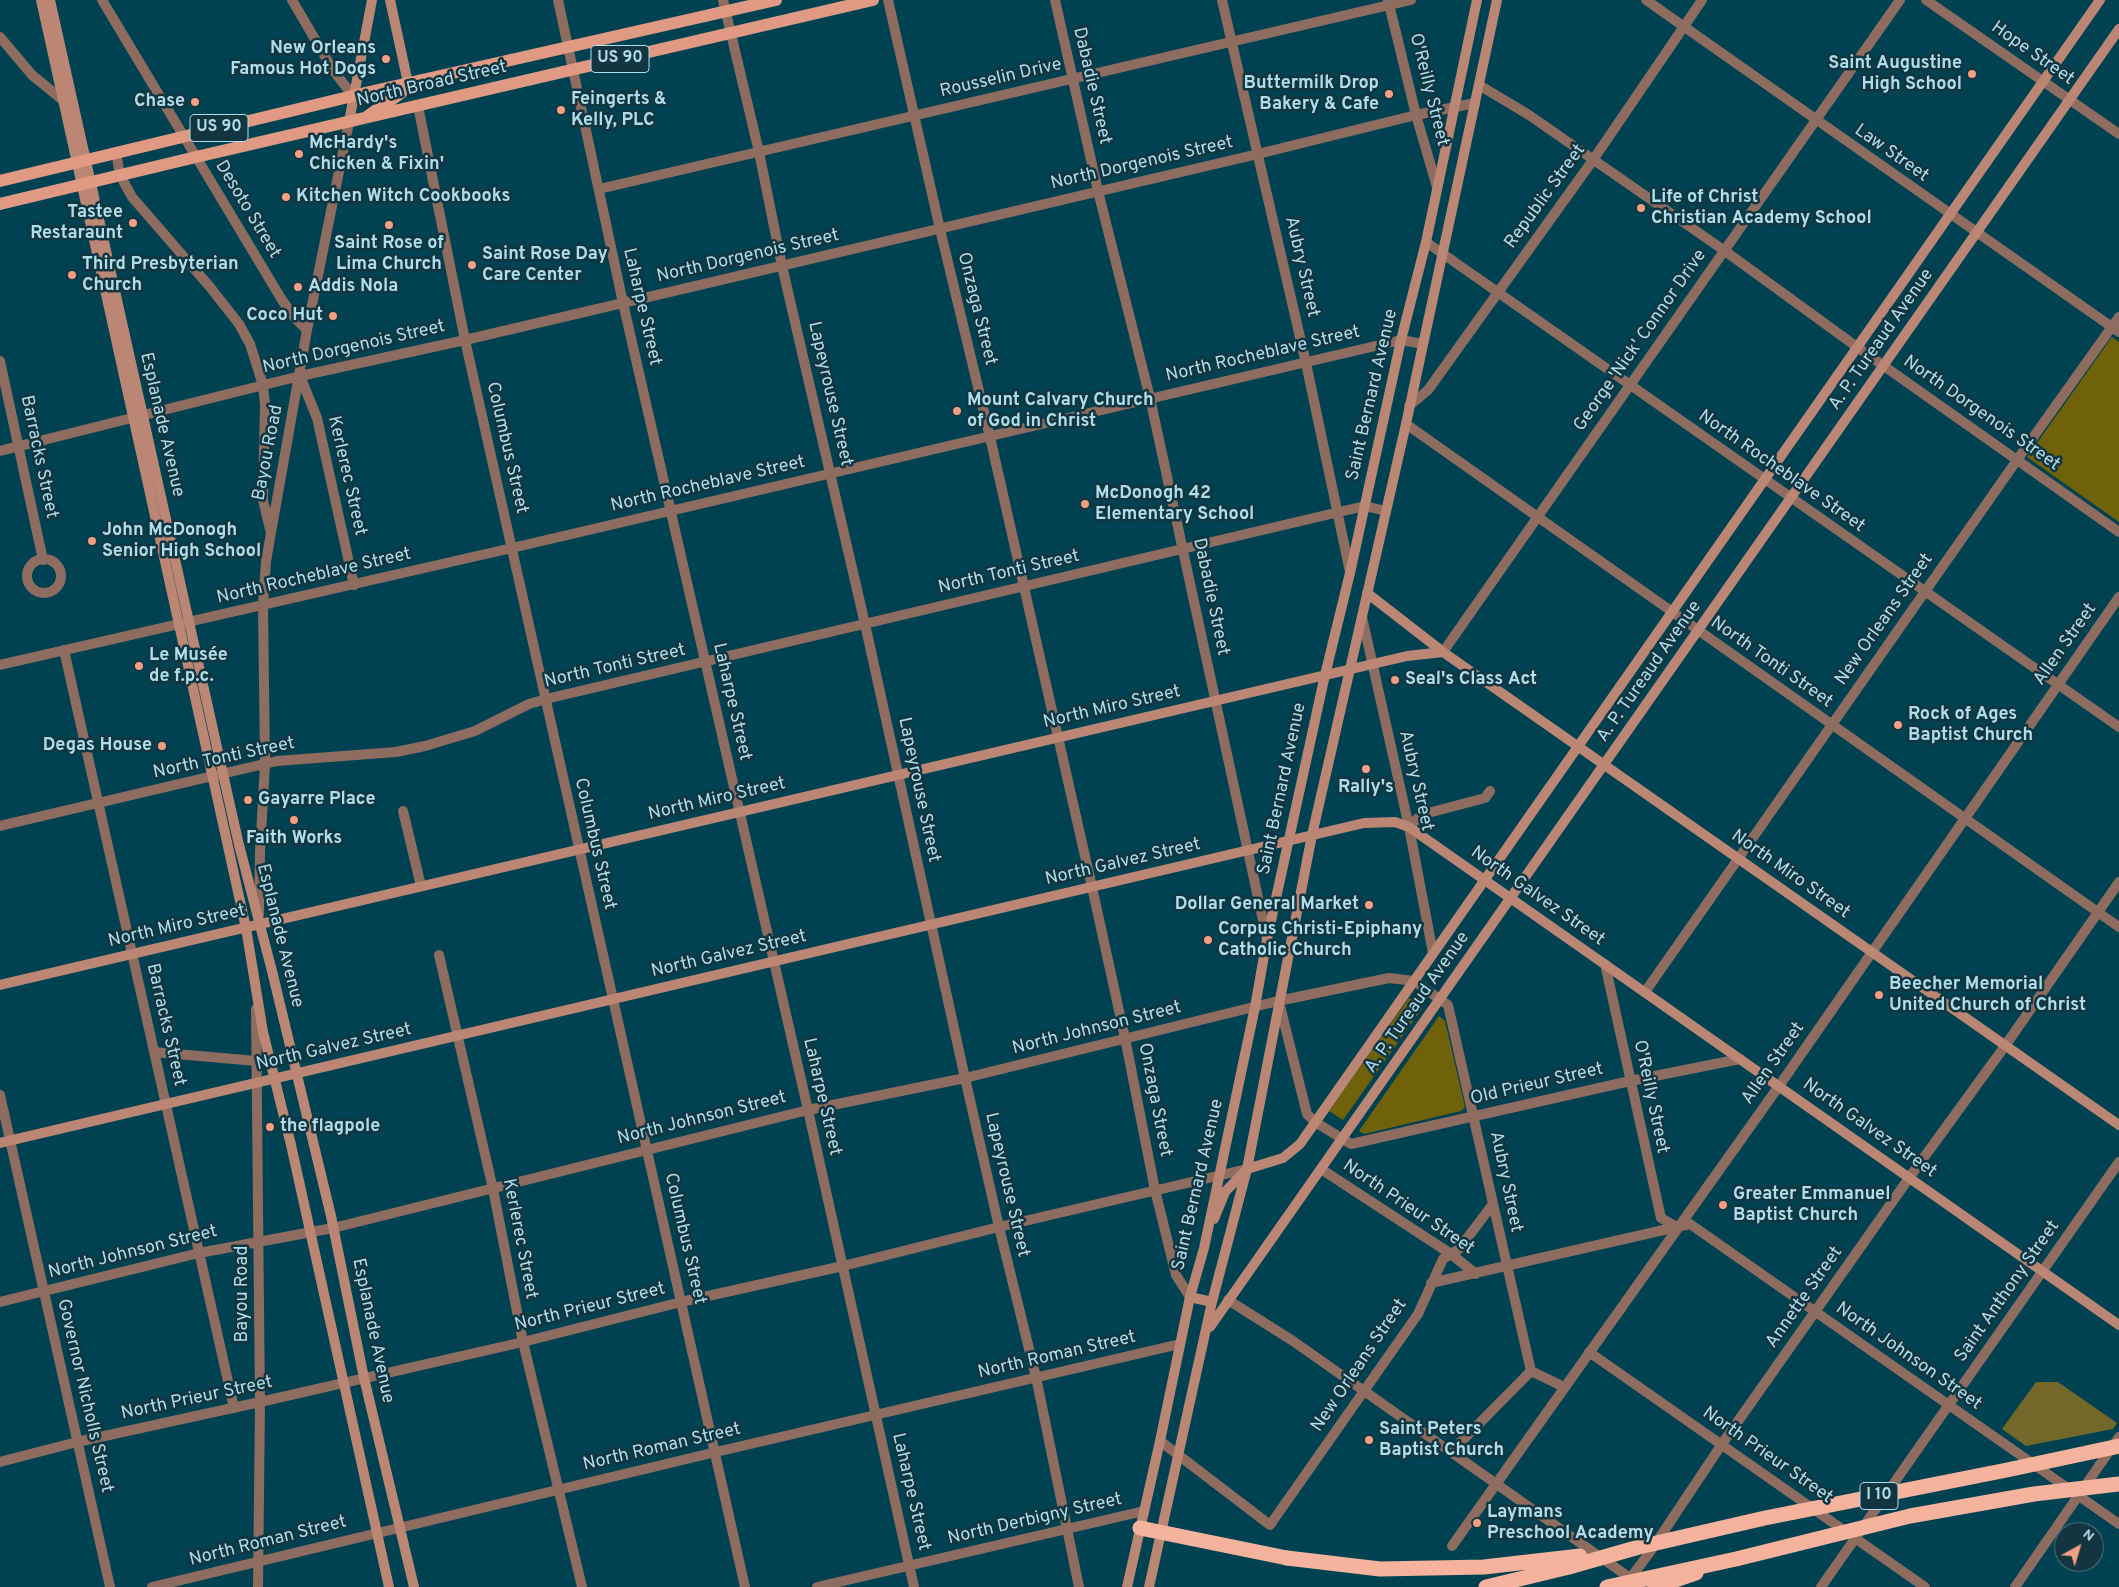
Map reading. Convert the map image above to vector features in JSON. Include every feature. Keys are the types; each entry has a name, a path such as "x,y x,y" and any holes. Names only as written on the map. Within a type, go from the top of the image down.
{"highway":[{"name":"I 10","path":"1486,1587 1569,1567 1639,1547 1765,1518 2119,1446"},
{"name":"I 10","path":"1607,1587 1736,1559 1910,1516 2034,1494 2078,1493 2119,1484"},
{"path":"2078,1493 2119,1489"},
{"path":"1140,1528 1287,1558 1380,1569 1484,1568 1639,1547"},
{"path":"1655,1587 1736,1559"}],"main road":[{"name":"North Broad Street","path":"0,181 408,83 568,48 724,6 776,0"},
{"name":"North Broad Street","path":"0,204 873,0"},
{"path":"366,117 401,93 408,83"},
{"path":"229,126 231,149"},
{"path":"24,175 28,198"}],"street":[{"name":"Esplanade Avenue","path":"41,0 64,101 87,184 184,624 297,1073 333,1228 364,1378 414,1587"},
{"name":"Esplanade Avenue","path":"50,0 81,161"},
{"name":"Desoto Street","path":"102,0 282,300 295,318 307,330"},
{"path":"292,0 333,70 353,96"},
{"name":"Bayou Road","path":"260,921 260,852 265,764 263,606 271,532 307,330 372,0"},
{"path":"390,0 408,83"},
{"name":"Laharpe Street","path":"558,0 623,303 808,1110 914,1587"},
{"name":"Onzaga Street","path":"888,0 940,229 990,436 1092,887 1125,1038 1155,1190 1176,1275 1190,1297"},
{"name":"Dabadie Street","path":"1055,0 1098,191 1150,398 1267,939"},
{"name":"Aubry Street","path":"1222,0 1306,363 1339,512 1350,572"},
{"name":"Rousselin Drive","path":"599,189 1231,42 1389,2 1411,0"},
{"name":"Saint Bernard Avenue","path":"1127,1587 1190,1297 1204,1248 1217,1177 1255,1006 1267,939 1325,675 1365,506 1401,340 1426,242 1477,0"},
{"name":"Saint Bernard Avenue","path":"1149,1587 1207,1332 1212,1302 1247,1170 1278,1001 1312,835 1410,406 1497,0"},
{"name":"Law Street","path":"1646,0 1950,215 2116,329"},
{"name":"Republic Street","path":"1410,406 1427,391 1593,160 1702,0"},
{"name":"George 'Nick' Connor Drive","path":"1443,652 1900,0"},
{"name":"Hope Street","path":"1926,0 2119,134"},
{"name":"A. P. Tureaud Avenue","path":"1204,1248 1225,1192 1247,1170 1283,1158 1300,1144 2100,0"},
{"name":"O'Reilly Street","path":"1389,2 1416,115 1437,187"},
{"name":"Lapeyrouse Street","path":"724,6 759,152 782,266 831,473 965,1078 1036,1377 1079,1587"},
{"name":"A. P. Tureaud Avenue","path":"1207,1332 2119,29"},
{"path":"0,37 32,75 64,101"},
{"name":"North Dorgenois Street","path":"1479,84 1500,96 1725,251 1857,347 2119,532"},
{"name":"North Dorgenois Street","path":"0,451 300,376 465,340 1258,154 1454,106 1475,103"},
{"name":"Columbus Street","path":"418,106 465,340 745,1587"},
{"path":"116,152 120,175 132,197 170,239 238,324 250,344 263,385 265,404 263,500 271,532"},
{"name":"North Rocheblave Street","path":"1426,242 2119,727"},
{"name":"New Orleans Street","path":"1645,992 2017,460 2116,329 2119,317"},
{"name":"North Rocheblave Street","path":"0,665 354,585 1401,340 1423,344"},
{"name":"Barracks Street","path":"0,361 43,560"},
{"name":"Kerlerec Street","path":"300,376 317,418 354,585"},
{"name":"North Tonti Street","path":"1406,424 1536,518 2119,927"},
{"name":"North Tonti Street","path":"0,826 277,761 396,752 425,746 475,731 529,704 546,699 1365,506 1386,511"},
{"name":"North Miro Street","path":"1367,593 1443,652 2119,1126"},
{"name":"Allen Street","path":"1452,1546 1779,1086 2119,597"},
{"name":"Aubry Street","path":"1362,617 1409,827 1433,953"},
{"name":"Esplanade Avenue","path":"184,624 211,776 246,928 253,966 256,1000 389,1587"},
{"name":"Barracks Street","path":"64,650 234,1408"},
{"name":"North Miro Street","path":"0,985 246,928 260,921 578,850 1349,669 1407,656 1443,652"},
{"path":"1409,827 1418,818 1428,813 1485,798 1490,792"},
{"path":"403,811 421,886"},
{"name":"North Galvez Street","path":"5,1142 1312,835 1372,822 1395,822 1409,827 2119,1325"},
{"name":"Annette Street","path":"1624,1587 1650,1552 1722,1444 1909,1178 2005,1046 2119,882"},
{"name":"Kerlerec Street","path":"439,955 493,1189 523,1342 582,1587"},
{"name":"O'Reilly Street","path":"1605,964 1661,1218 1677,1227"},
{"name":"North Johnson Street","path":"0,1302 199,1253 259,1240 333,1228 808,1110 965,1078 1255,1006 1389,978 1414,981"},
{"name":"Aubry Street","path":"1414,981 1448,1005 1531,1372"},
{"name":"Bayou Road","path":"256,1000 260,1402 258,1587"},
{"path":"1278,1001 1307,1114 1315,1122 1343,1139"},
{"path":"154,1052 256,1061"},
{"name":"Old Prieur Street","path":"1343,1139 1351,1144 1358,1143 1630,1081 1740,1059"},
{"name":"Governor Nicholls Street","path":"0,1095 5,1142 44,1292 110,1587"},
{"name":"Saint Anthony Street","path":"1821,1587 2119,1162"},
{"name":"North Prieur Street","path":"0,1462 77,1442 523,1342 681,1302 843,1266 999,1226 1247,1170"},
{"name":"North Prieur Street","path":"1321,1170 1451,1254 1476,1274"},
{"name":"New Orleans Street","path":"1179,1456 1270,1525 1418,1314 1443,1259 1458,1249 1493,1204"},
{"name":"North Johnson Street","path":"1677,1227 1690,1224 2078,1493 2119,1524"},
{"path":"1431,1284 1677,1227"},
{"path":"1190,1297 1212,1302"},
{"path":"1228,1300 1293,1341 1643,1587"},
{"name":"North Roman Street","path":"152,1587 558,1489 1180,1344"},
{"name":"North Prieur Street","path":"1589,1352 1926,1587"},
{"path":"1451,1452 1531,1372 1564,1387"},
{"path":"2015,1587 2078,1493 2119,1438"},
{"path":"1160,1441 1179,1456"},
{"name":"North Derbigny Street","path":"817,1587 1144,1512"}],"shaded area":[{"path":"2112,337 2119,342 2119,522 2027,457"},
{"path":"1409,998 1423,1007 1343,1120 1329,1111"},
{"path":"1439,1016 1445,1021 1465,1107 1461,1111 1364,1134 1359,1131"},
{"path":"2036,1382 2058,1382 2117,1423 2113,1429 2026,1446 2002,1429"}],"place":[{"name":"New Orleans Famous Hot Dogs","path":"386,59"},
{"name":"Saint Augustine High School","path":"1972,74"},
{"name":"Buttermilk Drop Bakery & Cafe","path":"1389,94"},
{"name":"Chase","path":"195,102"},
{"name":"Feingerts & Kelly, PLC","path":"561,110"},
{"name":"McHardy's Chicken & Fixin'","path":"299,154"},
{"name":"Kitchen Witch Cookbooks","path":"286,197"},
{"name":"Life of Christ Christian Academy School","path":"1641,208"},
{"name":"Tastee Restaraunt","path":"133,223"},
{"name":"Saint Rose of Lima Church","path":"389,225"},
{"name":"Saint Rose Day Care Center","path":"472,265"},
{"name":"Third Presbyterian Church","path":"72,275"},
{"name":"Addis Nola","path":"298,287"},
{"name":"Coco Hut","path":"333,316"},
{"name":"Mount Calvary Church of God in Christ","path":"957,411"},
{"name":"McDonogh 42 Elementary School","path":"1085,504"},
{"name":"John McDonogh Senior High School","path":"92,541"},
{"name":"Le Musée de f.p.c.","path":"139,666"},
{"name":"Seal's Class Act","path":"1395,680"},
{"name":"Rock of Ages Baptist Church","path":"1898,725"},
{"name":"Degas House","path":"162,746"},
{"name":"Rally's","path":"1366,769"},
{"name":"Gayarre Place","path":"248,800"},
{"name":"Faith Works","path":"294,820"},
{"name":"Dollar General Market","path":"1369,905"},
{"name":"Corpus Christi-Epiphany Catholic Church","path":"1208,940"},
{"name":"Beecher Memorial United Church of Christ","path":"1879,995"},
{"name":"the flagpole","path":"270,1127"},
{"name":"Greater Emmanuel Baptist Church","path":"1723,1205"},
{"name":"Saint Peters Baptist Church","path":"1369,1440"},
{"name":"Laymans Preschool Academy","path":"1477,1523"}]}
